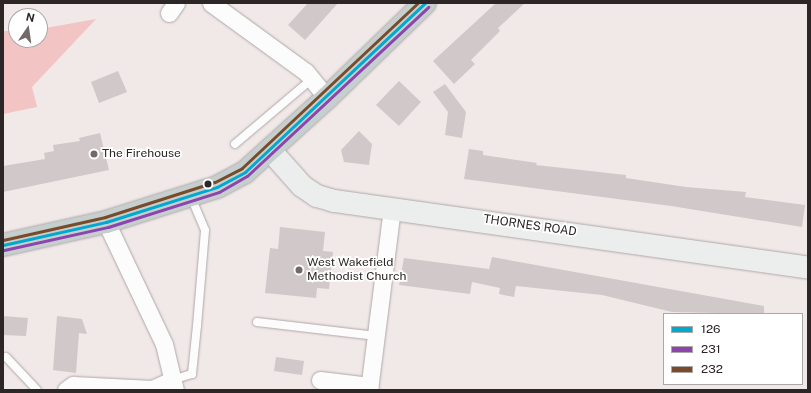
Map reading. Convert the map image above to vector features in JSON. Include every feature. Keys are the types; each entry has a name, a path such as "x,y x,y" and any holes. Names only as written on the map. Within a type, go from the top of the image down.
{"highway":[{"path":"3,244 106,222 217,188 245,172 270,150 327,98 425,3"}],"street":[{"path":"211,3 256,33 312,79 327,98"},
{"name":"THORNES ROAD","path":"270,150 289,174 317,196 808,268"},
{"path":"330,384 370,388 392,207"},
{"path":"66,390 72,385 152,389 173,385 164,344 106,222"}],"lane":[{"path":"235,144 312,79"},
{"path":"173,385 192,374 197,326 205,230 190,196"},
{"path":"257,322 376,336"},
{"path":"6,357 37,390"}],"shaded area":[{"path":"96,19 32,87 37,107 3,114 3,31 8,31 8,48 48,48 48,28"}],"building":[{"path":"308,3 338,3 305,40 288,25"},
{"path":"496,3 525,3 498,28 500,31 471,60 475,64 454,84 433,61"},
{"path":"118,71 127,92 99,103 91,82"},
{"path":"399,81 421,102 399,126 376,105"},
{"path":"445,84 466,112 462,138 445,135 448,112 433,92"},
{"path":"359,131 372,144 369,165 344,162 341,150"},
{"path":"100,133 109,170 3,192 3,166 45,159 44,153 54,151 53,145 80,141 79,138"},
{"path":"469,149 483,151 483,155 537,163 536,165 626,175 626,178 686,187 746,192 745,197 805,205 802,227 671,206 464,179"},
{"name":"West Wakefield Methodist Church","path":"280,227 325,232 323,251 333,252 329,289 317,288 316,298 265,293 270,248 278,249"},
{"path":"492,257 764,306 764,313 672,312 602,295 516,286 514,297 499,294 500,288 472,282 470,294 399,285 404,258 489,269"},
{"path":"3,316 28,318 26,336 3,335"},
{"path":"57,316 82,319 87,334 79,333 76,373 53,370"},
{"path":"276,357 304,361 302,375 274,371"}],"transit line":[{"name":"232","path":"3,240 105,217 215,182 242,168 418,3"},
{"name":"126","path":"3,245 106,222 217,187 245,172 425,3"},
{"name":"231","path":"4,250 108,227 219,192 247,176 428,7"}],"place":[{"name":"The Firehouse","path":"94,154"},
{"name":"West Wakefield Methodist Church","path":"299,270"}]}
